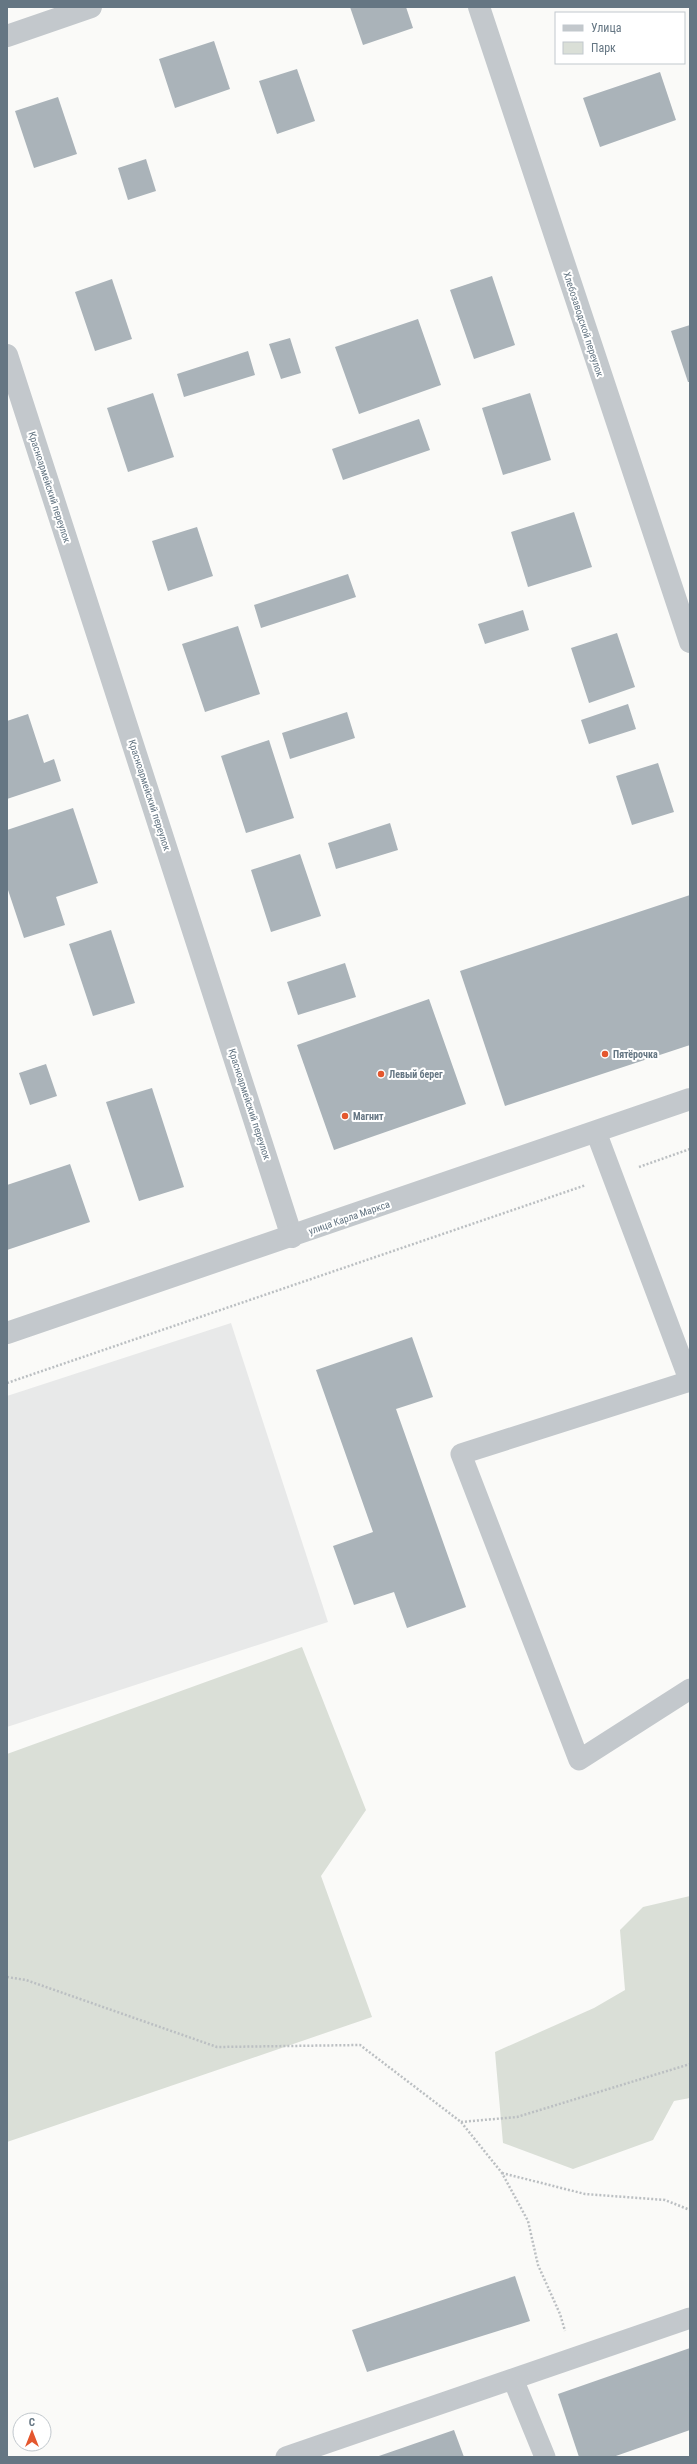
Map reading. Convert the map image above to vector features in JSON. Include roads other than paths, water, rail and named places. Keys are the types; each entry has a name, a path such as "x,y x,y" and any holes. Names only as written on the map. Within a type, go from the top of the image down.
{"street":[{"path":"7,36 91,7"},
{"name":"Хлебозаводской переулок","path":"478,7 690,642"},
{"name":"Красноармейский переулок","path":"7,355 292,1236"},
{"name":"улица Карла Маркса","path":"7,1333 690,1099"}],"lane":[{"path":"596,1132 690,1381 461,1454 579,1760 690,1689"},
{"path":"286,2457 690,2318"},
{"path":"513,2379 545,2457"}],"place":[{"name":"Пятёрочка","path":"605,1054"},
{"name":"Левый берег","path":"381,1074"},
{"name":"Магнит","path":"345,1116"}]}
